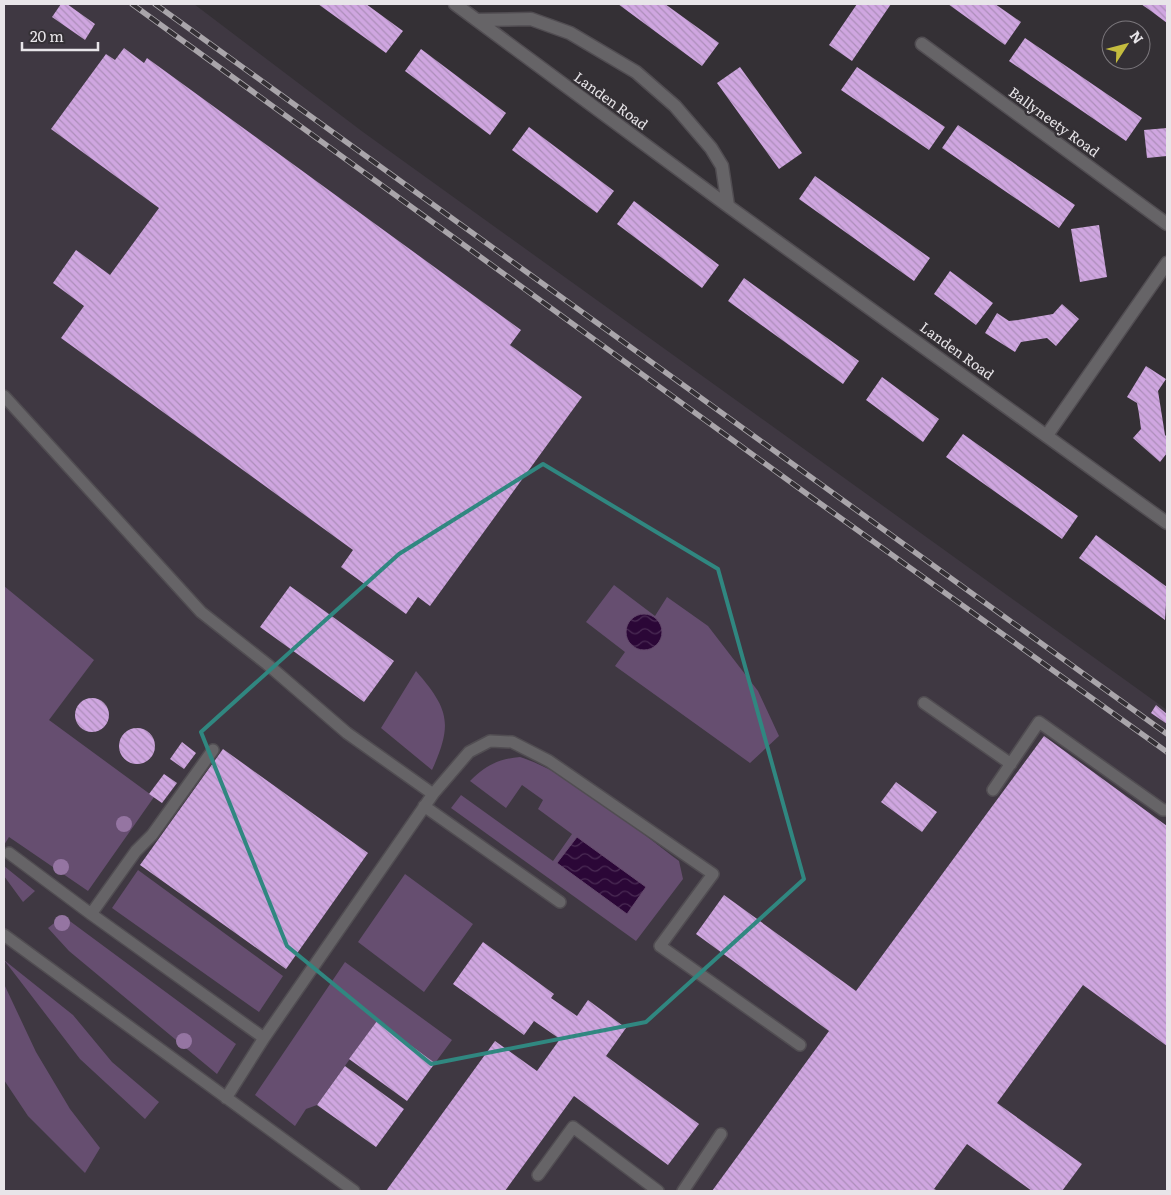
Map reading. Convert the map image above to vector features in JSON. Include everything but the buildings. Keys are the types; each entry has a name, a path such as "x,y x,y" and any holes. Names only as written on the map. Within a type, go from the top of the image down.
{"street":[{"name":"Landen Road","path":"455,4 728,206 1047,434 1167,523"},
{"path":"478,20 531,19 570,33 636,72 675,106 710,148 722,166 728,206"},
{"name":"Ballyneety Road","path":"922,44 1167,224"},
{"path":"1047,434 1167,263"}],"lane":[{"path":"4,396 201,612 347,733 433,794"},
{"path":"924,703 1011,764"},
{"path":"992,790 1039,722 1163,810 1167,810"},
{"path":"226,1098 264,1038 424,806 469,752 490,741 512,742 548,761 713,874 660,946 800,1044"},
{"path":"91,914 136,851 152,835 213,750"},
{"path":"424,806 560,902"},
{"path":"9,853 264,1038"},
{"path":"4,935 354,1191"},
{"path":"538,1175 573,1127 658,1191"},
{"path":"683,1191 721,1134"}],"highlighted area":[{"path":"543,464 718,569 804,879 646,1022 431,1064 287,946 201,732 399,554"}],"shaded area":[{"path":"4,4 194,4 363,132 1167,710 1167,1191 4,1191"},
{"path":"614,585 655,616 667,597 708,626 758,691 779,736 750,763 615,666 625,652 586,622"},
{"path":"4,586 94,660 49,720 154,797 88,891 9,837 4,845"},
{"path":"416,671 435,696 444,718 443,740 432,770 381,728"},
{"path":"520,757 560,775 581,788 679,861 683,879 636,941 451,808 461,795 553,861 572,834 538,809 543,800 522,785 506,808 470,781 492,764 505,759"},
{"path":"4,866 35,891 23,902 4,876"},
{"path":"138,870 283,976 259,1012 112,908"},
{"path":"405,874 473,924 424,992 358,942"},
{"path":"63,916 236,1044 217,1074 69,951 48,928"},
{"path":"4,960 73,1015 112,1062 159,1102 145,1119 80,1059"},
{"path":"345,962 452,1040 435,1063 377,1021 317,1105 306,1109 295,1126 255,1095"},
{"path":"4,984 36,1052 70,1109 100,1148 85,1173 28,1116 4,1080"}],"water":[{"path":"644,614 651,615 657,619 661,625 661,639 657,645 651,649 644,650 637,649 631,645 627,639 626,632 627,625 631,619 637,615"},
{"path":"577,837 646,887 627,914 557,863"}],"railway":[{"path":"132,4 807,494 1167,752"},
{"path":"155,4 1167,734"}]}
